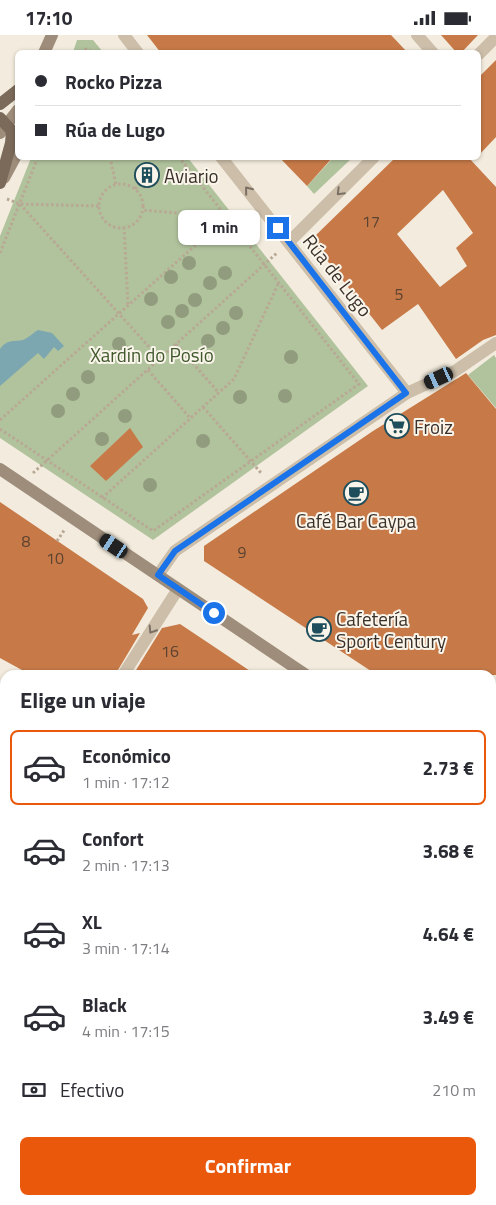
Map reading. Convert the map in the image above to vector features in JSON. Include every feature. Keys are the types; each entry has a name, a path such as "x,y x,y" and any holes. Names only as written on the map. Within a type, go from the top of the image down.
{"main road":[{"path":"0,104 15,92"},
{"path":"0,184 6,130"}],"street":[{"path":"45,50 52,35"},
{"path":"124,35 136,50"},
{"path":"417,35 430,50"},
{"path":"481,52 496,37"},
{"path":"6,130 15,114"},
{"path":"0,184 15,157"},
{"name":"Rúa de Lugo","path":"223,160 406,393"},
{"path":"289,242 371,160"},
{"path":"158,575 175,551 406,393 455,371 496,343"},
{"path":"0,469 299,670"},
{"path":"126,670 178,589"}],"path":[{"path":"0,253 37,160"},
{"path":"111,160 116,185"},
{"path":"0,429 153,531 359,384 182,160"},
{"path":"150,163 158,170 157,183 145,187 140,183 136,179 138,167 150,163"},
{"path":"135,189 140,183"},
{"path":"116,185 129,186 135,189 142,200 142,210 137,220 124,227 110,224 104,220 99,206 104,192 116,185"},
{"path":"7,199 20,205 160,359"},
{"path":"20,205 99,206"},
{"path":"142,210 227,217"},
{"path":"0,420 227,217"},
{"path":"124,227 128,305"},
{"path":"47,461 266,264"},
{"path":"102,498 234,379 279,282"},
{"path":"176,344 219,393"},
{"path":"148,370 191,419"},
{"path":"203,407 251,461"}],"green space":[{"path":"77,40 93,40 101,50 74,50"},
{"name":"Xardín do Posío","path":"30,160 190,160 368,386 153,540 0,438 0,236"},
{"path":"331,160 350,160 314,194 307,186"},
{"path":"494,355 496,358 496,408 468,375"}],"water":[{"path":"38,330 52,333 64,346 58,351 54,347 44,359 38,353 0,386 0,349 10,341 23,340"}],"building":[{"path":"147,35 391,35 405,50 159,50"},
{"path":"441,35 478,35 464,50 454,50"},
{"path":"496,60 496,137 481,153 481,75"},
{"path":"282,160 330,160 307,186"},
{"path":"393,160 471,160 496,187 496,335 483,340 456,359 418,304 382,330 314,244 315,236","holes":["443,190 473,233 456,248 467,266 440,287 397,234"]},
{"name":"Aviario","path":"149,167 155,172 154,181 146,184 139,179 140,170"},
{"path":"466,373 496,409 496,670 369,670 204,561 204,546 373,431"},
{"path":"130,428 143,447 106,481 90,466"},
{"path":"0,502 143,599 148,608 132,635 140,633 118,670 22,670 0,658"},
{"path":"180,624 249,670 136,670 162,628"}],"place":[{"name":"Aviario","path":"147,175"},
{"name":"Froiz","path":"397,426"},
{"name":"Café Bar Caypa","path":"356,493"},
{"name":"Cafetería Sport Century","path":"319,629"}],"route":[{"path":"214,613 158,575 175,551 406,393 278,228"}]}
